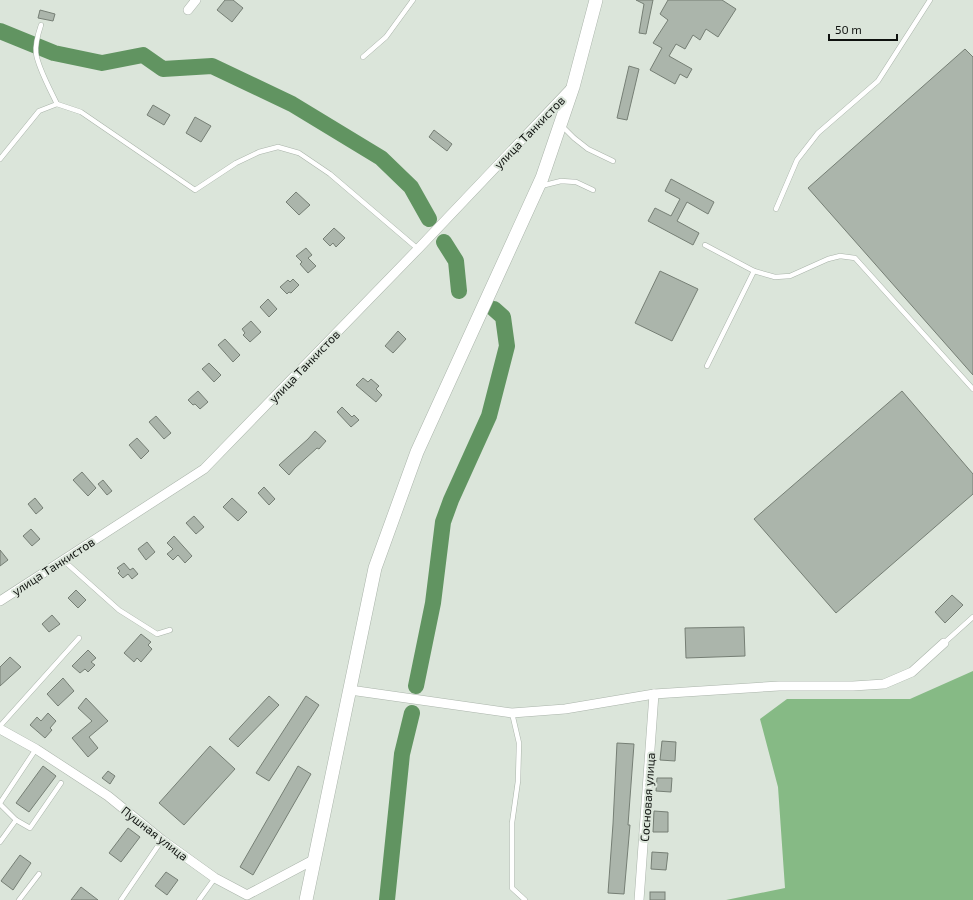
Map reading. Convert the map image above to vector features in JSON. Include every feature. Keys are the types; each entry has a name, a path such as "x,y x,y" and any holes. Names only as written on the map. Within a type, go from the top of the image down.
{"main road":[{"path":"306,900 375,568 417,452 542,178 573,87 596,0"}],"street":[{"path":"188,10 196,0"},
{"name":"улица Танкистов","path":"0,601 204,469 573,87"},
{"path":"350,690 512,713 565,709 654,694 779,686 853,686 884,684 912,672 944,643"},
{"name":"Сосновая улица","path":"639,900 654,694"},
{"name":"Пушная улица","path":"0,729 36,749 108,796 162,840 215,878 247,894 315,859"}],"lane":[{"path":"363,58 386,37 413,0"},
{"path":"776,209 797,160 818,133 878,81 930,0"},
{"path":"42,25 38,36 36,54 46,81 57,104"},
{"path":"0,159 39,112 57,104 81,112 194,190 236,163 259,152 278,147 299,153 330,174 418,249"},
{"path":"560,124 588,149 613,161"},
{"path":"538,188 561,181 576,182 593,190"},
{"path":"705,245 754,271 774,277 790,276 828,259 840,256 855,258 973,388"},
{"path":"707,366 754,271"},
{"path":"63,560 119,610 157,634 170,630"},
{"path":"944,643 973,616"},
{"path":"0,726 79,638"},
{"path":"512,713 519,742 518,781 512,823 512,888 525,900"},
{"path":"36,749 0,804 16,820 30,828 61,783"},
{"path":"0,842 16,820"},
{"path":"121,900 162,840"},
{"path":"19,900 39,874"},
{"path":"198,900 215,878"}],"green space":[{"path":"973,671 973,900 726,900 785,888 778,787 760,719 787,699 910,699"}],"building":[{"path":"225,0 233,0 243,8 232,22 217,10"},
{"path":"636,0 653,0 646,34 639,33 644,4"},
{"path":"668,0 722,0 736,9 718,37 706,29 700,40 693,35 685,49 676,44 669,56 692,69 687,78 680,74 675,84 650,70 662,48 653,43 668,20 660,14"},
{"path":"40,10 55,14 53,21 38,18"},
{"path":"965,49 973,57 973,375 808,188"},
{"path":"629,66 639,69 627,120 617,118"},
{"path":"153,105 170,115 164,125 147,115"},
{"path":"195,117 211,126 201,142 186,133"},
{"path":"434,130 452,144 447,151 429,137"},
{"path":"671,179 714,202 708,214 687,202 677,221 699,233 693,245 648,221 655,208 671,216 680,199 665,191"},
{"path":"296,192 310,205 299,215 286,202"},
{"path":"334,228 345,238 336,247 333,243 330,246 323,239"},
{"path":"306,248 312,255 308,258 316,266 308,273 300,264 302,262 296,256"},
{"path":"660,271 698,289 672,341 635,323"},
{"path":"293,279 299,285 291,293 289,292 287,294 280,287 288,280 290,282"},
{"path":"268,299 277,309 269,317 260,307"},
{"path":"251,321 261,332 250,342 243,335 245,333 242,329"},
{"path":"398,331 406,339 393,353 385,346"},
{"path":"225,339 240,355 233,362 218,345"},
{"path":"209,363 221,375 214,382 202,369"},
{"path":"363,378 368,382 371,379 379,386 376,389 382,395 376,402 356,385"},
{"path":"198,391 208,402 200,409 188,400"},
{"path":"902,391 973,474 973,494 836,613 754,519"},
{"path":"342,407 352,417 354,415 359,420 351,427 337,412"},
{"path":"156,416 171,433 164,439 149,422"},
{"path":"315,431 326,441 289,475 279,465"},
{"path":"137,438 149,451 141,459 129,445"},
{"path":"82,472 96,488 88,496 73,480"},
{"path":"103,480 112,491 107,495 98,484"},
{"path":"264,487 275,499 269,505 258,493"},
{"path":"35,498 43,508 36,514 28,504"},
{"path":"232,498 247,512 238,521 223,507"},
{"path":"194,516 204,527 196,534 186,523"},
{"path":"31,529 40,539 32,546 23,536"},
{"path":"174,536 192,556 185,563 178,555 173,560 167,554 173,549 167,543"},
{"path":"147,542 155,552 146,560 138,549"},
{"path":"0,550 8,560 0,566"},
{"path":"124,563 130,570 133,568 138,574 132,579 128,574 123,578 118,573 120,571 117,568"},
{"path":"76,590 86,600 78,608 68,598"},
{"path":"952,595 963,605 945,623 935,612"},
{"path":"52,615 60,624 49,632 42,624"},
{"path":"744,627 745,656 686,658 685,628"},
{"path":"141,634 151,642 148,645 152,649 141,662 137,658 134,662 124,653"},
{"path":"88,650 96,658 91,662 95,665 88,672 85,669 80,673 72,666"},
{"path":"10,657 21,667 0,686 0,667"},
{"path":"63,678 74,691 58,706 47,694"},
{"path":"269,696 279,705 238,747 229,739"},
{"path":"306,696 319,705 269,781 256,773"},
{"path":"86,698 108,721 89,737 98,748 88,757 72,738 92,721 78,708"},
{"path":"48,713 56,721 50,728 52,730 45,738 30,725 37,717 41,721"},
{"path":"662,741 676,742 675,761 660,760"},
{"path":"617,743 634,744 628,825 630,825 624,894 608,893"},
{"path":"210,746 235,769 184,825 159,803"},
{"path":"43,766 56,776 29,812 16,803"},
{"path":"298,766 311,774 253,875 240,867"},
{"path":"108,771 115,776 110,784 102,778"},
{"path":"657,778 672,778 671,792 656,791"},
{"path":"654,811 668,812 668,832 653,832"},
{"path":"128,828 140,837 121,862 109,853"},
{"path":"652,852 668,853 666,870 651,869"},
{"path":"20,855 31,863 13,890 1,881"},
{"path":"166,872 178,880 167,895 155,886"},
{"path":"81,887 98,900 71,900"},
{"path":"650,892 665,892 665,900 650,900"}],"waterway":[{"path":"0,31 54,53 102,63 143,55 163,69 212,66 292,104 381,158 411,187 429,219"},
{"path":"444,242 456,261 459,291"},
{"path":"416,686 433,603 443,522 451,500 489,416 507,346 503,317 494,309"},
{"path":"387,900 402,754 412,713"}]}
